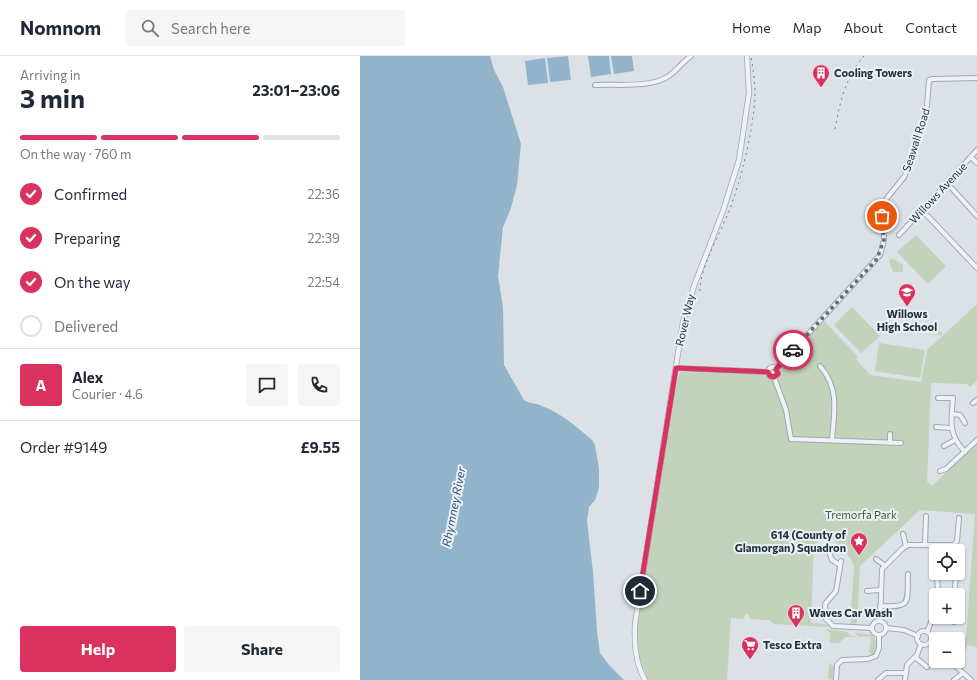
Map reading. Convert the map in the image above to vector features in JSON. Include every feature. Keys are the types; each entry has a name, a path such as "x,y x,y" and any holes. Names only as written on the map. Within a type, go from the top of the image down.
{"street":[{"path":"595,85 656,82 671,75 690,56"},
{"name":"Rover Way","path":"645,680 636,656 635,624 683,322 689,300 724,211 739,160 749,94 746,58"},
{"name":"Seawall Road","path":"776,369 878,257 884,240 882,216 883,207 886,198 904,177 915,150 927,106 929,80 977,78"},
{"name":"Willows Avenue","path":"899,235 977,150"},
{"path":"971,157 977,163"},
{"path":"947,183 977,216"},
{"path":"922,210 977,268"},
{"path":"820,366 828,376 833,386 835,399 832,440"},
{"path":"676,368 768,372 771,368 776,369 778,374 774,377"},
{"path":"768,372 770,376 774,377 786,410 791,439 901,443"},
{"path":"938,398 953,398 951,428 955,440 965,452"},
{"path":"973,403 977,400"},
{"path":"952,414 960,415 965,423"},
{"path":"936,427 951,428"},
{"path":"890,434 890,442"},
{"path":"944,446 955,440"},
{"path":"940,471 946,469 977,440"},
{"path":"925,545 926,515"},
{"path":"955,544 956,523 959,518"},
{"path":"903,534 906,546"},
{"path":"880,621 881,574 884,565 906,546 929,546"},
{"path":"829,552 832,560 841,563 836,591 825,604 826,621 834,626 872,628"},
{"path":"876,560 884,565"},
{"path":"880,606 900,607 905,604 907,599 908,574"},
{"path":"955,587 957,580"},
{"path":"866,591 880,590"},
{"path":"872,628 875,623 880,621"},
{"path":"880,621 885,624 886,628"},
{"path":"918,636 920,632 927,632 930,624"},
{"path":"872,628 874,632 879,635"},
{"path":"879,635 883,633 886,628"},
{"path":"886,628 904,630 918,636"},
{"path":"836,680 837,665 842,660 868,659 876,656 879,648 879,635"},
{"path":"918,636 918,640 921,644"},
{"path":"921,644 926,645 929,643"},
{"path":"905,680 908,663 915,657 921,644"},
{"path":"915,657 927,667"},
{"path":"958,668 971,680"},
{"path":"878,680 886,672 905,674"},
{"path":"954,680 963,673"}],"green space":[{"path":"916,235 946,266 928,284 897,252"},
{"path":"892,258 903,265 903,272 893,272 889,261"},
{"name":"Tremorfa Park","path":"977,304 977,381 970,387 967,384 931,383 927,481 932,486 977,443 977,647 967,645 965,654 975,514 920,510 860,566 857,623 850,624 853,613 851,612 854,566 851,559 833,539 825,535 814,545 811,623 826,624 828,627 774,624 769,620 750,619 748,614 746,614 743,619 731,618 727,680 648,680 639,656 637,626 673,396 680,372 758,374 776,379 779,376 783,366 824,321 858,357 856,359 870,375 921,382 927,350"},
{"path":"852,307 880,336 861,353 834,325"},
{"path":"932,323 943,334 940,336 934,329 930,332 926,328"},
{"path":"879,343 925,350 920,378 875,371"},
{"path":"826,629 848,632 849,635 858,637 845,637 839,643 830,643 830,633"},
{"path":"855,633 873,635 877,643 874,654 871,655 869,651 871,638 869,636 859,637"},
{"path":"829,662 834,668 833,680 828,679"}],"water":[{"name":"Rhymney River","path":"360,56 490,56 494,70 503,87 521,144 517,185 511,208 503,227 498,276 503,307 504,365 524,400 540,405 562,416 575,425 592,440 595,445 599,469 599,488 595,500 589,507 587,521 593,572 597,631 600,653 609,665 624,680 360,680"},
{"path":"568,56 571,80 550,82 547,58"},
{"path":"588,56 609,56 611,74 591,77"},
{"path":"611,56 632,56 634,71 614,74"},
{"path":"545,58 548,83 528,85 525,61"}],"railway":[{"path":"700,291 703,272 734,199 746,154 752,123 755,95 751,56"},
{"path":"835,129 844,91 852,73 864,56"}],"way so far":[{"path":"793,350 877,259 884,240 882,216"}],"place":[{"name":"Cooling Towers","path":"821,88"},
{"name":"Willows High School","path":"907,307"},
{"name":"614 (County of Glamorgan) Squadron","path":"859,556"},
{"name":"Waves Car Wash","path":"796,628"},
{"name":"Tesco Extra","path":"750,660"}],"route":[{"path":"640,591 676,368 768,372 771,377 774,377 778,374 776,369 793,350"}]}
